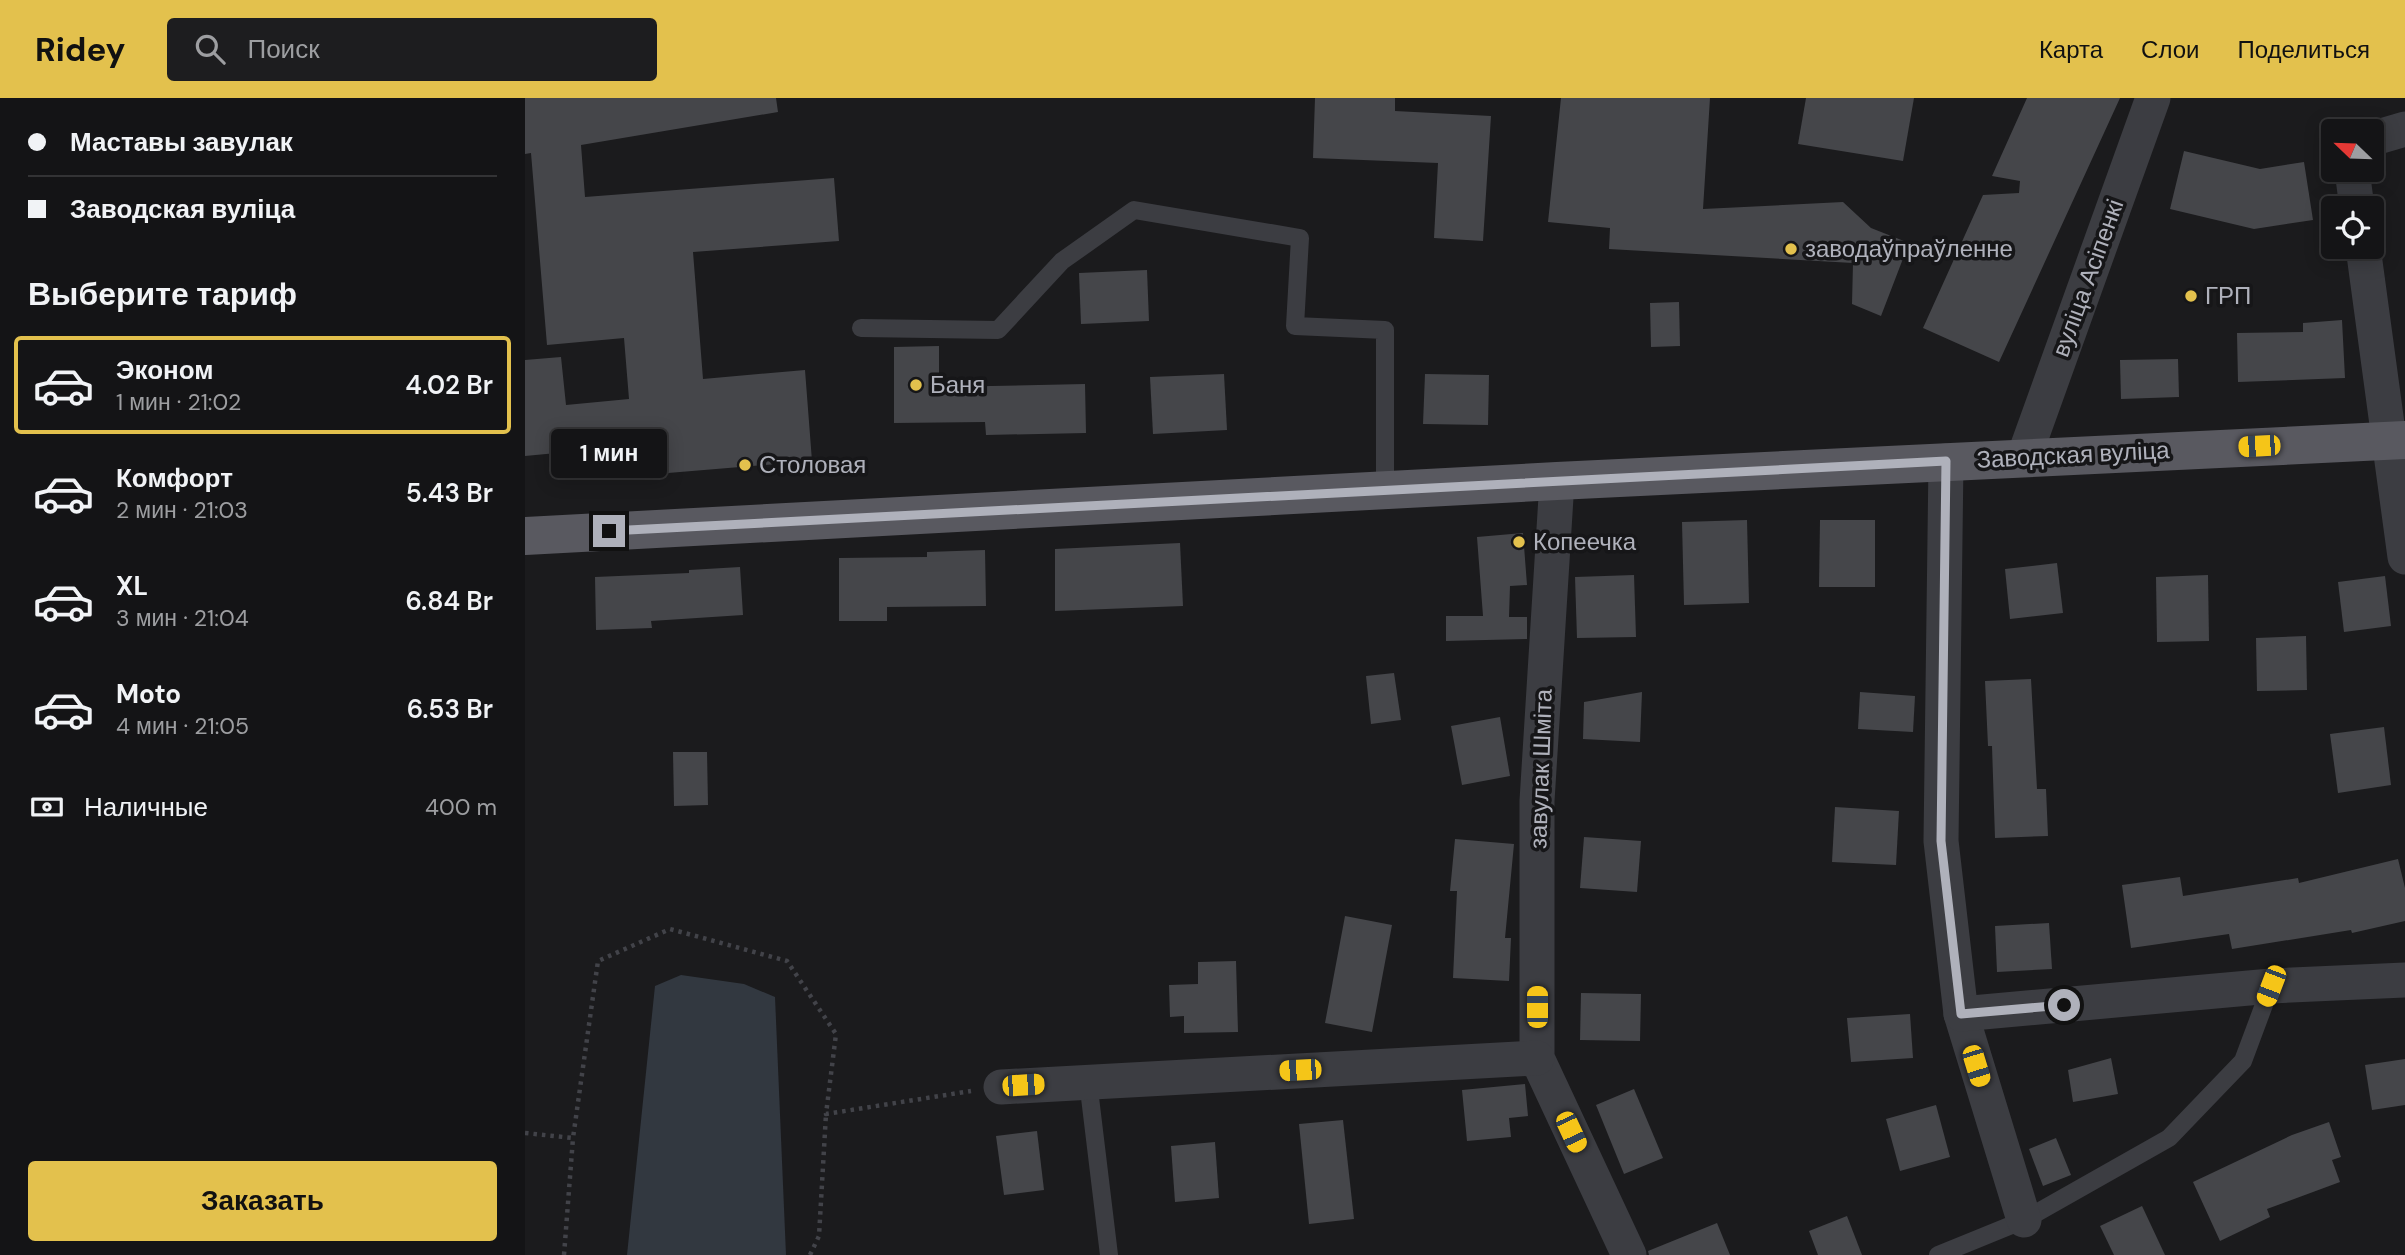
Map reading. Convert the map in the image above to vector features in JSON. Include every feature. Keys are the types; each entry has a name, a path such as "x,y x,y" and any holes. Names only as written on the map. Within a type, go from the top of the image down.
{"main road":[{"name":"Заводская вуліца","path":"525,536 2024,457 2397,440"}],"street":[{"name":"вуліца Асіпенкі","path":"2024,457 2153,98"},
{"path":"2384,135 2405,129"},
{"path":"2365,259 2397,440 2405,557"},
{"path":"1946,461 1941,841 1961,1014 2024,1220"},
{"name":"завулак Шміта","path":"1557,481 1537,801 1537,1058 1629,1255"},
{"path":"1961,1014 2271,986 2405,980"},
{"path":"1002,1087 1537,1058"}],"lane":[{"path":"861,328 998,330 1062,261 1134,209 1300,238 1295,326 1384,330 1385,490"},
{"path":"1938,1255 2024,1220 2169,1138 2243,1061 2271,986"},
{"path":"1088,1081 1109,1255"}],"path":[{"path":"564,1255 573,1138 598,961 670,929 787,961 835,1034 826,1114 818,1236 810,1255"},
{"path":"826,1114 1002,1087"},
{"path":"525,1133 573,1138"}],"shaded area":[{"path":"681,975 744,984 775,997 786,1255 627,1255 655,986"}],"building":[{"path":"525,98 776,98 778,112 581,145 585,197 834,178 839,241 693,252 703,379 805,370 812,461 644,475 641,445 525,456 525,360 561,357 566,405 629,399 624,338 547,345 531,153 525,154"},
{"path":"1315,98 1395,98 1395,111 1491,116 1483,241 1434,238 1438,163 1313,158"},
{"path":"1561,98 1710,98 1703,209 1843,202 1871,228 1909,243 1881,316 1852,304 1853,263 1609,249 1610,228 1548,222"},
{"path":"1806,98 1914,98 1903,161 1798,144"},
{"path":"2027,98 2120,98 1999,362 1923,328 1983,195 2019,193 2020,181 1992,176"},
{"path":"2184,151 2260,169 2304,162 2313,220 2254,229 2170,209"},
{"path":"1147,270 1149,321 1081,324 1079,273"},
{"path":"1679,302 1680,346 1651,347 1650,303"},
{"path":"2342,320 2345,378 2238,382 2237,333 2303,332 2303,323"},
{"path":"939,346 939,387 1085,384 1086,433 986,435 985,422 894,423 894,347"},
{"path":"2178,359 2179,397 2121,399 2120,360"},
{"path":"1224,374 1227,430 1153,434 1150,377"},
{"path":"1425,374 1489,375 1488,425 1423,424"},
{"path":"1747,520 1749,603 1684,605 1682,522"},
{"path":"1820,520 1875,520 1875,587 1819,587"},
{"path":"1523,533 1527,585 1510,586 1509,617 1527,617 1527,639 1446,641 1446,616 1483,616 1477,537"},
{"path":"1180,543 1183,606 1055,611 1055,549"},
{"path":"985,550 986,606 887,607 887,621 839,621 839,558 927,557 927,552"},
{"path":"2057,563 2063,613 2010,619 2005,569"},
{"path":"740,567 743,615 651,621 652,628 596,630 595,577 689,573 689,570"},
{"path":"1634,575 1636,637 1577,638 1575,577"},
{"path":"2208,575 2209,641 2157,642 2156,577"},
{"path":"2385,576 2391,626 2344,632 2338,582"},
{"path":"2306,636 2307,690 2257,691 2256,638"},
{"path":"1394,673 1401,720 1371,724 1366,676"},
{"path":"2031,679 2037,789 2046,789 2048,836 1995,838 1992,746 1988,746 1985,681"},
{"path":"1642,692 1640,742 1583,739 1584,702"},
{"path":"1860,692 1915,696 1913,732 1858,729"},
{"path":"1500,717 1510,776 1462,785 1451,726"},
{"path":"2384,727 2391,785 2338,793 2330,734"},
{"path":"673,752 707,752 708,805 674,806"},
{"path":"1835,807 1899,811 1896,865 1832,862"},
{"path":"1584,837 1641,841 1637,892 1580,888"},
{"path":"1455,839 1514,844 1505,938 1511,938 1509,981 1453,978 1457,891 1450,891"},
{"path":"2398,859 2405,888 2405,921 2352,933 2351,930 2232,949 2229,934 2131,948 2122,885 2180,877 2183,896 2298,878 2299,883"},
{"path":"1345,916 1392,925 1372,1032 1325,1023"},
{"path":"2049,923 2052,969 1997,972 1995,926"},
{"path":"1236,961 1238,1032 1184,1033 1184,1016 1170,1017 1169,985 1198,984 1198,962"},
{"path":"1581,993 1641,994 1640,1041 1580,1040"},
{"path":"1910,1014 1913,1058 1851,1062 1847,1018"},
{"path":"2111,1058 2118,1094 2073,1102 2068,1070"},
{"path":"2405,1059 2405,1105 2372,1110 2365,1065"},
{"path":"1525,1084 1528,1116 1509,1118 1511,1137 1467,1141 1462,1090"},
{"path":"1634,1089 1663,1158 1624,1174 1596,1105"},
{"path":"1936,1105 1950,1157 1900,1171 1886,1119"},
{"path":"1343,1120 1354,1219 1309,1224 1299,1124"},
{"path":"2329,1122 2341,1157 2332,1160 2340,1182 2267,1209 2270,1217 2220,1241 2193,1182 2292,1135"},
{"path":"1037,1131 1044,1190 1004,1195 996,1136"},
{"path":"2056,1138 2071,1175 2043,1186 2029,1149"},
{"path":"1215,1142 1219,1198 1175,1202 1171,1146"},
{"path":"2142,1206 2165,1255 2114,1255 2100,1226"},
{"path":"1847,1216 1862,1255 1818,1255 1809,1231"},
{"path":"1717,1223 1730,1255 1649,1255 1648,1251"}],"place":[{"name":"заводаўпраўленне","path":"1791,249"},
{"name":"ГРП","path":"2191,296"},
{"name":"Баня","path":"916,385"},
{"name":"Столовая","path":"745,465"},
{"name":"Копеечка","path":"1519,542"}],"route":[{"path":"609,531 1946,461 1941,841 1961,1014 2064,1005"}]}
